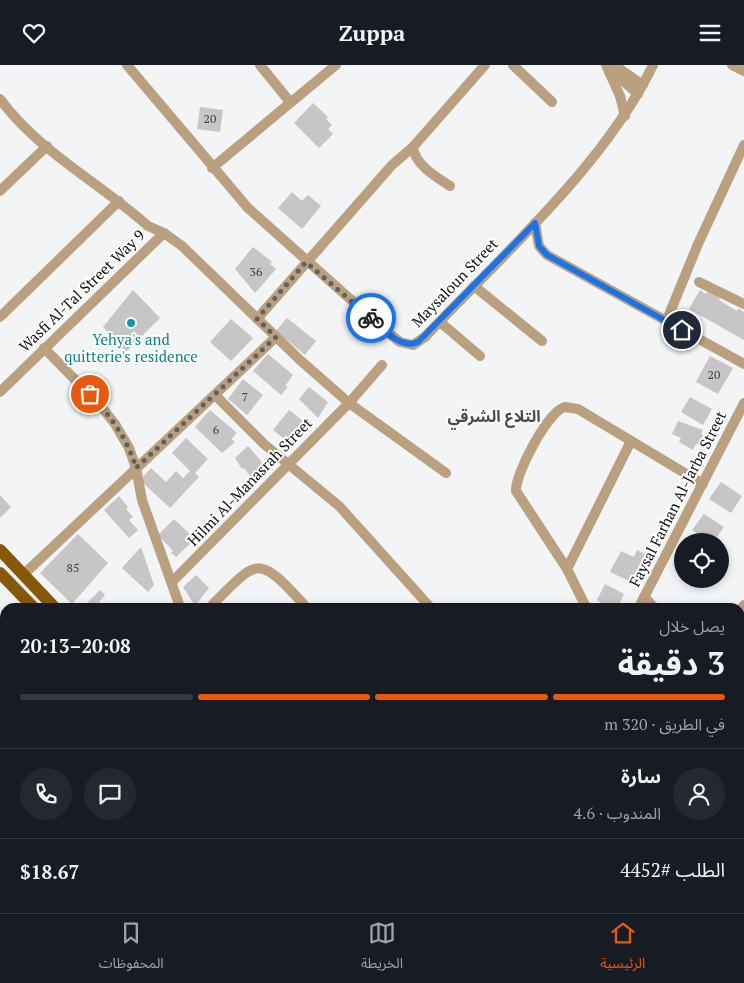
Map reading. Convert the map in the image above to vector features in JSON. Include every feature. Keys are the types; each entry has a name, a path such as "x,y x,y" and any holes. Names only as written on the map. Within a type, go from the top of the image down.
{"main road":[{"path":"0,550 50,603"},
{"path":"0,573 29,603"}],"street":[{"name":"Maysaloun Street","path":"127,65 212,168 248,208 306,262 386,331 407,345 418,342 440,322 535,223 625,116 641,90 653,65"},
{"path":"260,65 290,102"},
{"path":"212,168 336,65"},
{"path":"257,319 392,165 414,147 485,65"},
{"path":"512,65 552,102"},
{"path":"607,65 620,81 641,90"},
{"path":"607,65 620,96 625,116"},
{"path":"614,65 641,90"},
{"path":"732,65 744,71"},
{"path":"0,99 16,120 47,146 119,201 148,226 164,233 182,246 276,337 349,403 446,473"},
{"path":"666,322 698,244 744,145"},
{"path":"0,191 47,146"},
{"path":"414,147 414,154 423,165 450,186"},
{"path":"0,317 119,201"},
{"path":"535,223 539,246 547,255 744,364"},
{"name":"Wasfi Al-Tal Street Way 9","path":"0,392 164,233"},
{"path":"699,282 744,304"},
{"path":"474,286 542,341"},
{"path":"440,322 480,357"},
{"path":"23,575 276,337"},
{"path":"44,348 80,383 115,424 131,452 142,500 179,603"},
{"name":"Hilmi Al-Manasrah Street","path":"172,582 349,403 382,365"},
{"path":"215,395 264,444 339,506 426,603"},
{"name":"Faysal Farhan Al-Jarba Street","path":"641,603 744,403"},
{"path":"584,603 567,569 516,491 518,477 547,422 559,408 570,407 578,409 703,484"},
{"path":"567,569 631,441"},
{"path":"214,603 243,575 256,567 269,570 302,603"},
{"path":"644,597 650,603"}],"building":[{"path":"313,103 328,117 326,119 332,125 328,129 333,134 319,148 294,123"},
{"path":"200,107 223,110 220,132 197,129"},
{"path":"292,192 302,201 308,195 321,206 302,229 278,208"},
{"path":"253,247 272,262 270,264 276,269 255,293 235,269"},
{"name":"Yehya's and quitterie's residence","path":"133,290 160,318 126,352 103,327"},
{"path":"700,290 706,294 708,291 737,311 738,308 744,312 744,340 689,309"},
{"path":"287,318 316,341 305,355 276,331"},
{"path":"231,319 253,338 231,361 210,342"},
{"path":"268,354 293,375 285,386 288,387 281,395 253,371"},
{"path":"710,356 733,368 718,394 696,382"},
{"path":"243,379 263,395 247,415 228,399"},
{"path":"309,387 328,402 318,418 299,399"},
{"path":"690,397 712,409 703,425 681,412"},
{"path":"210,410 237,433 231,439 235,442 222,453 195,427"},
{"path":"289,410 308,425 292,445 273,430"},
{"path":"678,421 703,430 699,445 696,444 693,450 679,442 681,438 672,434"},
{"path":"186,438 208,459 195,473 199,477 170,508 140,480 151,468 166,482 176,471 183,478 190,471 172,453"},
{"path":"248,446 262,462 263,466 251,477 244,468 242,469 235,458"},
{"path":"721,482 742,496 731,513 709,499"},
{"path":"0,495 11,507 0,518"},
{"path":"119,496 133,517 129,520 138,530 129,538 104,510"},
{"path":"704,514 724,527 720,533 696,533 692,530"},
{"path":"174,519 195,539 176,557 158,535"},
{"path":"78,534 108,563 73,603 40,573"},
{"path":"141,547 154,585 148,592 122,568"},
{"path":"637,550 645,554 631,582 610,572 621,551 634,557"},
{"path":"196,575 209,588 197,603 193,603 183,587"},
{"path":"605,584 624,594 620,603 601,603 597,600"},
{"path":"100,590 105,595 99,602 100,603 87,603"}],"way so far":[{"path":"90,394 115,424 133,457 136,468 276,337 257,319 272,304 306,262 371,318"}],"place":[{"name":"Yehya's and quitterie's residence","path":"131,323"}],"district":[{"name":"التلاع الشرقي","path":"494,416"}],"route":[{"path":"371,318 400,342 413,345 425,337 535,223 539,246 547,255 583,277 682,330"}]}
